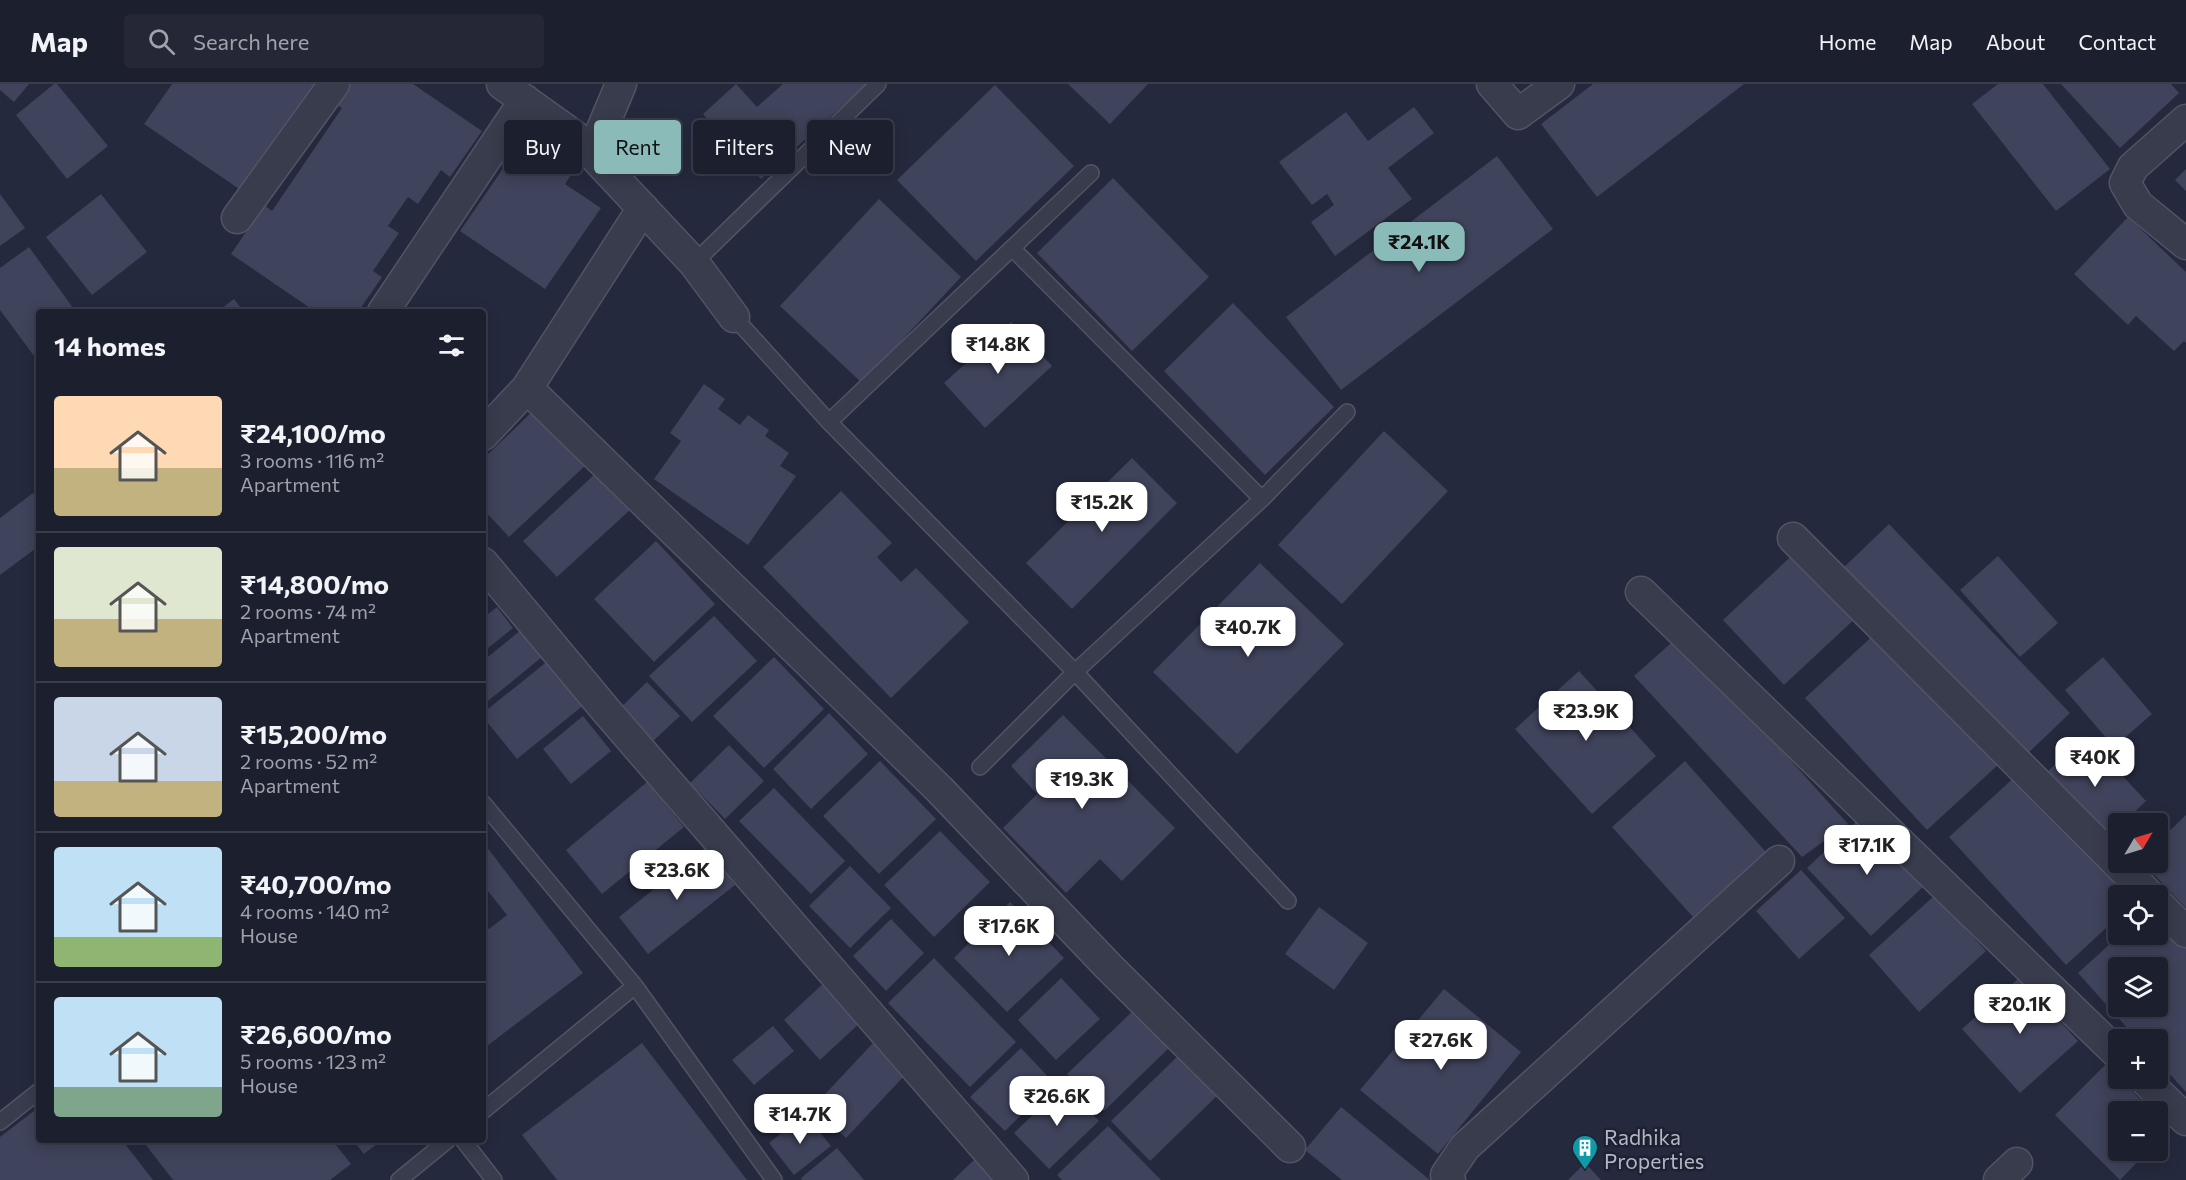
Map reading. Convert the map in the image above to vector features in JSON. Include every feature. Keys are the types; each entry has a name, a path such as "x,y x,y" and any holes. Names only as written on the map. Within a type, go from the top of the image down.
{"street":[{"path":"237,218 334,84"},
{"path":"592,153 621,84"},
{"path":"1492,84 1518,114 1559,84"},
{"path":"385,309 514,92 576,137 592,153 694,263 734,317"},
{"path":"2186,120 2133,167 2125,183 2138,206 2186,244"},
{"path":"486,432 527,388 643,208"},
{"path":"527,388 939,789 1108,966 1290,1147"},
{"path":"1792,538 2139,885"},
{"path":"486,567 609,714 1013,1180"},
{"path":"1641,592 2108,1044"},
{"path":"1450,1180 1446,1175 1465,1147 1779,861"},
{"path":"2168,914 2186,932"},
{"path":"2154,1089 2186,1120"}],"lane":[{"path":"694,263 878,84"},
{"path":"829,422 1090,172"},
{"path":"1012,248 1262,499"},
{"path":"734,317 829,422 1075,672 1288,901"},
{"path":"980,766 1075,672 1262,499 1347,412"},
{"path":"486,807 635,986 774,1180"},
{"path":"486,1109 635,986"},
{"path":"0,1122 36,1092"},
{"path":"399,1180 444,1143"},
{"path":"465,1143 494,1180"}],"building":[{"path":"0,84 29,84 14,102 0,90"},
{"path":"54,84 57,84 108,146 67,179 16,115"},
{"path":"172,84 319,84 245,193 144,124"},
{"path":"347,84 413,84 482,131 450,177 441,170 418,204 408,197 388,226 399,233 373,271 382,277 360,309 312,309 231,254 264,205 272,211 342,108 334,103"},
{"path":"736,84 757,107 783,84 867,84 827,120 807,120 807,138 795,149 795,120 708,120 703,114"},
{"path":"1068,84 1148,84 1110,124"},
{"path":"1593,84 1744,84 1597,197 1541,124"},
{"path":"1998,84 2043,84 2110,169 2056,211 1972,104"},
{"path":"2061,84 2171,84 2179,93 2120,148"},
{"path":"995,85 1074,166 976,261 897,180"},
{"path":"1414,107 1434,133 1388,168 1412,199 1335,256 1311,222 1334,205 1327,194 1312,205 1279,162 1346,112 1368,141"},
{"path":"1497,156 1553,229 1341,390 1286,317"},
{"path":"504,167 504,174 570,174 565,184 601,208 545,289 460,231"},
{"path":"2186,169 2186,191 2175,180"},
{"path":"757,174 767,174 761,179"},
{"path":"1113,178 1209,277 1132,351 1037,253"},
{"path":"0,194 25,228 0,246"},
{"path":"101,194 147,252 92,295 46,237"},
{"path":"879,199 961,277 862,383 780,306"},
{"path":"2128,217 2186,272 2186,343 2184,341 2174,351 2136,316 2128,325 2074,274"},
{"path":"29,247 74,309 36,309 36,359 0,310 0,268"},
{"path":"234,299 242,309 221,309"},
{"path":"1233,303 1334,407 1265,475 1164,371"},
{"path":"1011,322 1052,366 985,428 944,383"},
{"path":"704,384 725,399 718,409 740,425 748,415 769,430 765,436 789,453 780,466 796,476 748,545 654,479 681,441 670,433"},
{"path":"536,408 588,463 509,537 486,512 486,456"},
{"path":"1384,431 1448,491 1342,604 1278,545"},
{"path":"1132,458 1177,503 1072,609 1026,563"},
{"path":"596,473 630,510 557,577 523,541"},
{"path":"841,491 892,543 877,557 901,582 916,568 969,622 891,698 763,567"},
{"path":"33,493 36,498 36,548 0,575 0,518"},
{"path":"1889,524 2070,713 2022,759 1841,570"},
{"path":"656,541 715,604 654,662 594,599"},
{"path":"1799,549 1860,614 1784,685 1723,620"},
{"path":"1998,556 2058,623 2020,657 1960,590"},
{"path":"1260,563 1344,644 1237,754 1153,672"},
{"path":"497,607 513,628 486,650 486,616"},
{"path":"714,616 757,661 692,722 649,676"},
{"path":"521,630 542,657 486,703 486,659"},
{"path":"1877,632 1999,764 1927,830 1805,698"},
{"path":"1679,636 1848,824 1802,857 1634,676"},
{"path":"554,656 590,700 517,759 486,721 486,711"},
{"path":"774,657 824,709 764,768 713,716"},
{"path":"2103,657 2152,714 2114,747 2065,690"},
{"path":"1579,671 1656,756 1592,814 1515,729"},
{"path":"647,682 680,716 652,742 620,708"},
{"path":"829,713 868,754 811,809 773,769"},
{"path":"1063,715 1175,828 1122,881 1100,859 1066,893 1003,828 1037,794 1011,766"},
{"path":"583,716 611,751 571,784 543,749"},
{"path":"2085,736 2146,801 2133,813 2108,813 2108,837 2105,840 2044,775"},
{"path":"729,745 764,781 725,819 690,783"},
{"path":"880,761 936,819 879,874 823,816"},
{"path":"1685,761 1766,852 1693,917 1612,827"},
{"path":"2018,774 2120,885 2108,885 2108,926 2066,965 1949,837"},
{"path":"647,782 684,827 602,894 566,850"},
{"path":"774,788 845,861 811,894 739,821"},
{"path":"1863,815 1927,883 1871,936 1807,868"},
{"path":"2186,815 2186,908 2168,889 2168,885 2164,885 2153,873 2168,873 2168,832"},
{"path":"940,831 990,882 934,937 884,885"},
{"path":"486,846 583,973 486,1047 486,926 489,929 507,915 486,889"},
{"path":"705,848 735,885 648,954 619,917"},
{"path":"850,866 891,908 850,948 809,906"},
{"path":"1801,870 1845,918 1799,959 1756,911"},
{"path":"1935,895 1986,951 1919,1012 1869,955"},
{"path":"1010,902 1064,958 1007,1012 954,958"},
{"path":"1319,907 1368,943 1334,990 1285,954"},
{"path":"891,919 924,953 886,991 853,956"},
{"path":"2168,921 2186,941 2186,1092 2168,1072 2168,1029 2128,1029 2117,1017 2168,1017 2168,957 2108,957 2108,1006 2078,973 2109,945 2168,945"},
{"path":"934,958 1016,1042 970,1087 888,1003"},
{"path":"2020,977 2078,1041 2020,1093 1962,1029"},
{"path":"1061,978 1100,1019 1056,1060 1018,1020"},
{"path":"827,980 863,1020 820,1060 784,1020"},
{"path":"1444,989 1521,1052 1438,1154 1360,1090"},
{"path":"1138,1006 1174,1043 1104,1111 1067,1074"},
{"path":"773,1026 794,1051 754,1085 732,1060"},
{"path":"874,1042 906,1074 846,1138 812,1108"},
{"path":"642,1043 747,1180 557,1180 522,1135"},
{"path":"1021,1048 1054,1083 1005,1131 970,1097"},
{"path":"1184,1050 1223,1090 1150,1161 1111,1121"},
{"path":"2106,1064 2108,1066 2108,1089 2130,1089 2141,1101 2108,1101 2108,1161 2138,1161 2120,1180 2055,1115"},
{"path":"1064,1085 1099,1121 1049,1169 1014,1133"},
{"path":"1341,1107 1430,1180 1342,1180 1305,1150"},
{"path":"36,1109 36,1143 124,1143 153,1180 0,1180 0,1137"},
{"path":"805,1114 831,1146 794,1175 769,1143"},
{"path":"1108,1126 1161,1180 1062,1180 1057,1175"},
{"path":"144,1143 334,1143 351,1164 330,1180 173,1180"},
{"path":"355,1143 378,1143 364,1154"},
{"path":"837,1148 864,1180 802,1180 801,1178"},
{"path":"975,1159 996,1180 953,1180"},
{"name":"Radhika Properties","path":"1585,1163 1601,1180 1568,1180"}],"place":[{"name":"Radhika Properties","path":"1585,1171"}]}
